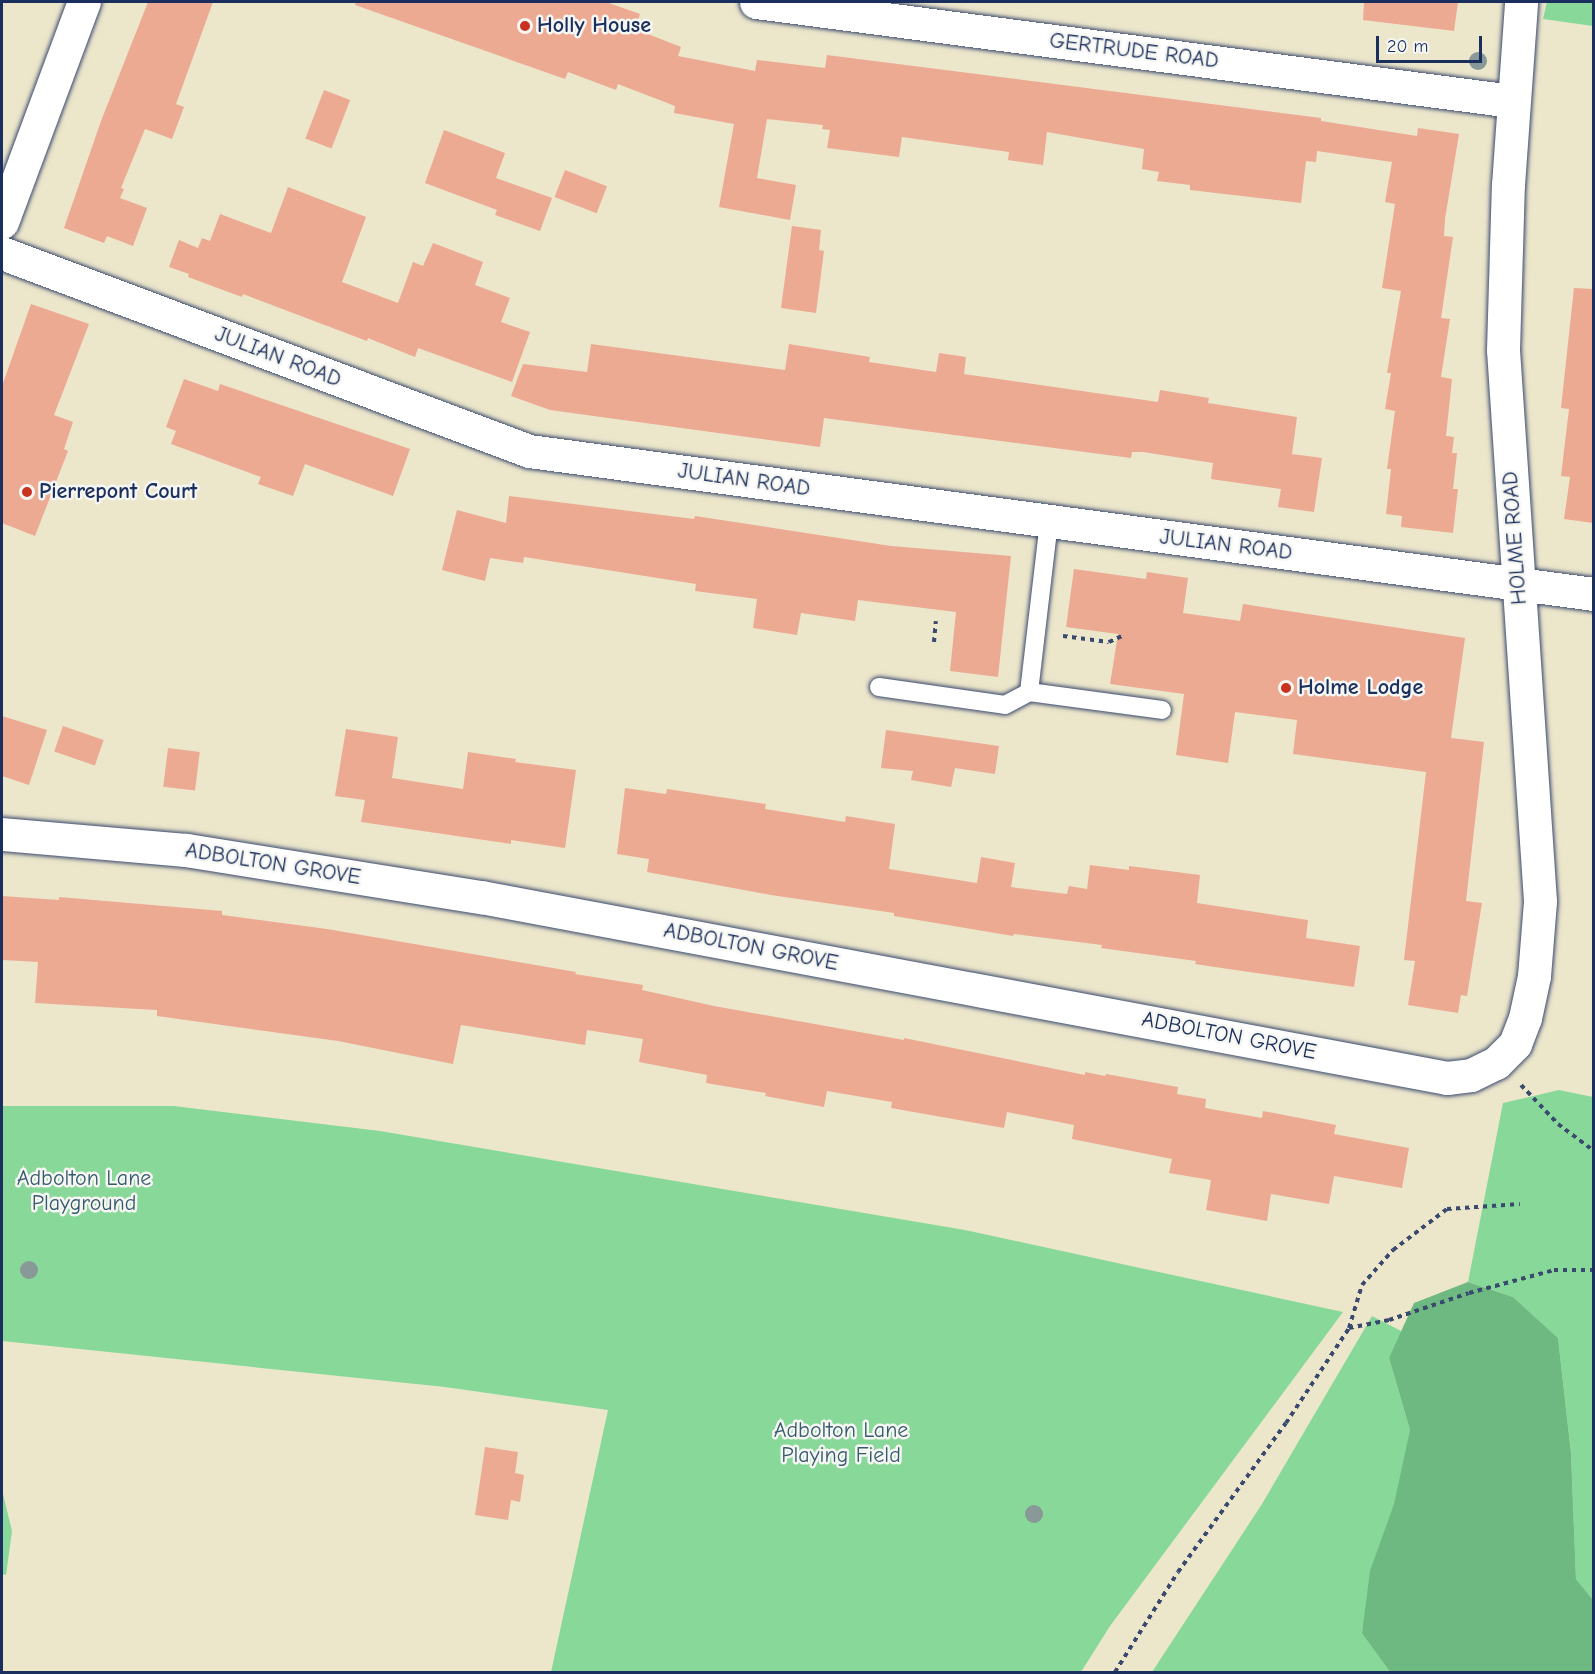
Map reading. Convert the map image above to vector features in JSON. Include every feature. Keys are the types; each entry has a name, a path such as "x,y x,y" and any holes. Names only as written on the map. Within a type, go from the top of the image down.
{"street":[{"path":"2,222 84,2"},
{"name":"GERTRUDE ROAD","path":"756,2 1512,101"},
{"name":"HOLME ROAD","path":"1496,1063 1515,1044 1525,1018 1534,976 1540,901 1503,350 1512,101 1521,2"},
{"name":"JULIAN ROAD","path":"2,253 529,451 1593,594"},
{"name":"ADBOLTON GROVE","path":"2,834 186,850 481,897 1447,1078 1471,1075 1496,1063"}],"lane":[{"path":"1029,692 1049,522"},
{"path":"879,687 1005,705 1029,692 1162,710"}],"path":[{"path":"934,642 936,621"},
{"path":"1055,634 1109,642 1124,634"},
{"path":"1496,1063 1532,1095 1558,1124 1593,1151"},
{"path":"1115,1672 1178,1572 1286,1424 1349,1328 1362,1285 1393,1250 1447,1209 1520,1204"},
{"path":"1349,1328 1389,1320 1469,1293 1554,1270 1593,1270"}],"green space":[{"path":"1547,2 1593,2 1593,26 1543,19"},
{"path":"1559,1090 1593,1097 1593,1600 1576,1579 1571,1453 1558,1338 1513,1297 1468,1282 1503,1103"},
{"name":"Adbolton Lane Playing Field","path":"2,1106 174,1106 380,1131 965,1230 1343,1312 1110,1626 1081,1672 551,1672 608,1410 445,1387 2,1341"},
{"path":"1468,1282 1513,1297 1558,1338 1571,1453 1576,1579 1593,1600 1593,1672 1390,1672 1362,1633 1370,1571 1394,1504 1410,1430 1389,1358 1414,1303"},
{"path":"1372,1316 1407,1334 1389,1358 1413,1440 1362,1632 1390,1672 1152,1672 1262,1504"},
{"path":"3,1494 12,1531 6,1575 2,1574"}],"building":[{"path":"148,2 213,2 176,104 184,107 172,139 145,129 121,188 124,189 120,198 147,208 133,246 107,236 104,243 64,228 101,121"},
{"path":"356,2 606,2 640,14 635,29 681,47 678,56 755,71 757,60 825,68 827,55 1321,118 1321,121 1417,136 1418,128 1459,134 1445,219 1444,236 1453,237 1441,318 1450,319 1441,377 1452,379 1446,436 1454,437 1452,453 1457,453 1453,489 1458,489 1453,533 1401,527 1402,516 1386,514 1391,469 1387,469 1395,411 1385,409 1391,373 1387,373 1401,291 1382,288 1395,204 1385,202 1392,162 1317,151 1316,162 1306,161 1301,203 1190,190 1190,185 1157,181 1159,172 1142,169 1144,149 1047,132 1043,165 1008,160 1009,152 902,137 899,157 827,148 830,130 822,129 823,125 767,119 757,178 796,185 790,220 719,207 734,124 674,113 675,106 618,84 616,90 568,72 565,79 355,5"},
{"path":"1364,2 1458,2 1454,31 1363,20"},
{"path":"324,90 350,100 332,149 305,139"},
{"path":"444,130 505,153 496,178 552,198 540,231 495,215 497,210 425,183"},
{"path":"565,170 607,186 597,213 555,197"},
{"path":"288,187 366,217 342,282 398,303 413,262 423,266 433,243 483,262 475,285 510,298 501,322 530,332 512,382 418,348 415,357 368,338 367,341 243,294 242,297 188,277 189,274 169,267 179,240 198,248 202,238 210,241 220,214 271,233"},
{"path":"792,226 821,230 819,250 824,251 816,313 781,308"},
{"path":"1574,288 1593,289 1593,523 1564,519 1570,477 1561,476 1569,409 1561,408"},
{"path":"31,304 89,324 54,415 73,422 64,449 68,451 35,536 2,523 2,386"},
{"path":"591,344 785,370 789,344 870,357 869,362 936,372 939,353 966,357 964,374 1158,402 1160,390 1209,398 1208,403 1297,417 1292,454 1322,458 1314,512 1278,507 1281,489 1211,479 1213,463 1143,452 1132,452 1131,458 824,418 820,447 550,410 511,396 523,364 587,372"},
{"path":"184,379 218,391 220,384 410,449 393,496 305,464 293,496 258,484 261,477 171,444 176,431 166,427"},
{"path":"509,496 694,519 695,516 891,546 1011,556 998,677 950,671 956,612 858,600 855,621 801,613 797,635 753,628 757,599 695,591 696,584 524,557 523,563 490,558 485,581 442,570 457,510 506,523"},
{"path":"1074,569 1146,579 1147,572 1188,578 1183,613 1240,621 1243,604 1465,638 1451,738 1484,742 1466,901 1482,903 1467,996 1461,995 1458,1013 1408,1005 1415,961 1404,960 1426,772 1293,754 1297,720 1235,712 1228,763 1176,755 1184,694 1110,684 1118,634 1066,627"},
{"path":"2,716 47,730 29,785 2,776"},
{"path":"63,726 104,740 95,766 54,752"},
{"path":"346,729 398,737 392,778 463,789 468,752 516,759 515,762 576,770 565,848 511,840 511,844 361,822 365,800 335,796"},
{"path":"886,730 999,746 995,774 955,768 951,787 911,780 913,771 881,768"},
{"path":"168,748 200,752 195,791 163,787"},
{"path":"625,788 666,794 667,789 766,804 765,809 845,822 846,816 895,824 889,869 977,883 981,857 1015,863 1011,887 1067,894 1069,886 1087,889 1090,865 1129,870 1129,866 1200,875 1197,903 1308,920 1306,938 1360,946 1354,987 1195,964 1196,961 1101,948 1102,945 1014,934 1013,936 894,916 894,913 771,895 647,872 649,859 617,854"},
{"path":"2,896 59,900 59,897 222,911 222,915 327,929 576,972 575,974 643,985 642,990 714,1006 904,1040 904,1038 1085,1075 1085,1072 1105,1076 1106,1074 1178,1087 1177,1094 1206,1099 1205,1108 1262,1118 1263,1111 1336,1125 1334,1134 1409,1148 1402,1188 1334,1176 1329,1204 1271,1194 1267,1221 1206,1210 1211,1180 1169,1173 1172,1159 1072,1139 1074,1125 1007,1112 1004,1128 891,1108 892,1102 827,1091 824,1107 765,1096 766,1093 706,1083 707,1075 639,1062 643,1039 587,1030 585,1045 461,1025 453,1064 338,1041 157,1016 157,1010 35,1003 38,962 3,960"},
{"path":"485,1447 518,1452 515,1473 524,1475 520,1502 511,1500 508,1520 475,1515"}],"place":[{"name":"Holly House","path":"525,26"},
{"name":"Pierrepont Court","path":"27,492"},
{"name":"Holme Lodge","path":"1286,688"}],"park label":[{"name":"Adbolton Lane Playground","path":"84,1190"}]}
